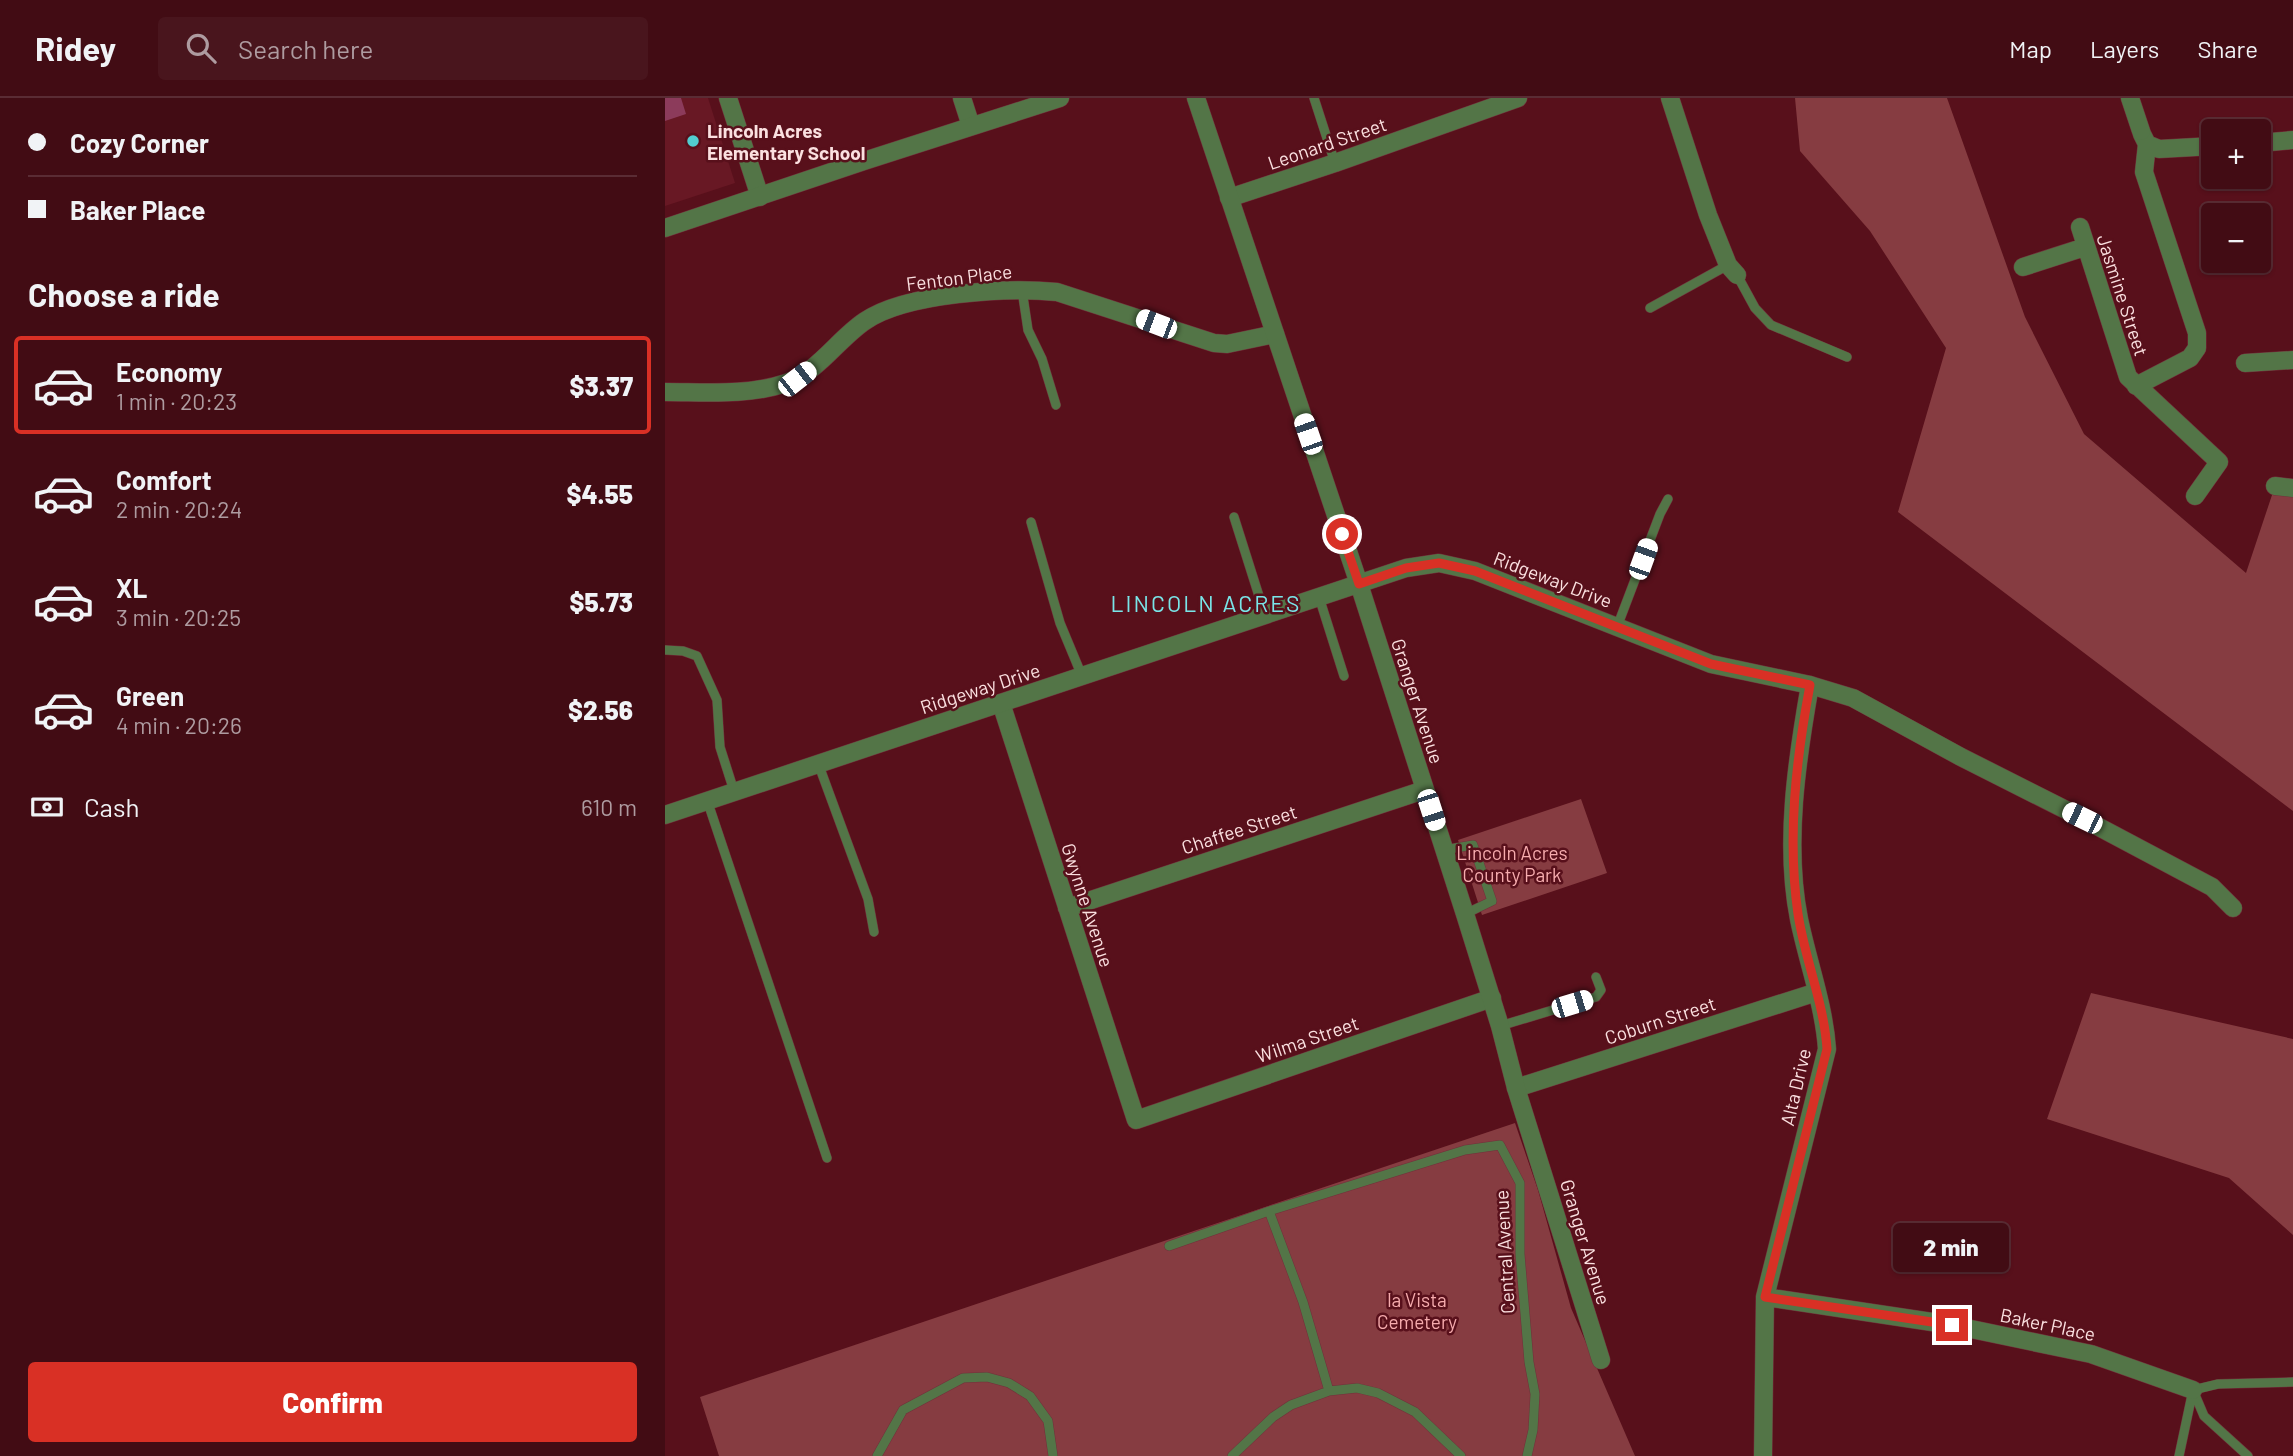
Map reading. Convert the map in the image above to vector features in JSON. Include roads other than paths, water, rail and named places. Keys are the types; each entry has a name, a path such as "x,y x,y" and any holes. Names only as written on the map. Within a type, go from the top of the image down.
{"street":[{"path":"728,98 760,197"},
{"path":"962,98 971,126"},
{"path":"665,228 1060,98"},
{"name":"Granger Avenue","path":"1196,98 1359,584 1492,998 1516,1088 1601,1360"},
{"name":"Leonard Street","path":"1229,198 1518,98"},
{"path":"1670,98 1707,215 1733,270"},
{"path":"2130,98 2144,138 2144,172 2197,333 2197,348 2190,358 2136,386"},
{"path":"2144,138 2158,149 2201,147"},
{"path":"2271,142 2293,140"},
{"name":"Jasmine Street","path":"2080,227 2127,377 2219,462 2195,496"},
{"path":"2023,267 2085,247"},
{"name":"Fenton Place","path":"665,391 734,392 776,386 797,379 864,322 894,306 985,292 1057,292 1215,343 1227,344 1275,334"},
{"path":"2245,363 2293,360"},
{"path":"2274,486 2293,488"},
{"name":"Ridgeway Drive","path":"665,815 1406,568 1439,563 1475,571 1711,664 1810,685 1853,698 2004,780 2212,887 2233,908"},
{"name":"Alta Drive","path":"1763,1456 1765,1297 1825,1058 1825,1030 1799,918 1794,880 1795,786 1810,685"},
{"name":"Gwynne Avenue","path":"1001,703 1136,1120"},
{"name":"Chaffee Street","path":"1067,908 1424,790"},
{"name":"Coburn Street","path":"1516,1088 1817,992"},
{"name":"Wilma Street","path":"1136,1120 1492,998"},
{"name":"Baker Place","path":"1765,1297 1952,1325 2091,1354 2193,1390"}],"lane":[{"path":"1314,98 1335,163"},
{"path":"1650,309 1733,270 1755,308 1771,325 1847,357"},
{"path":"1022,290 1028,330 1042,359 1056,405"},
{"path":"1617,627 1668,499"},
{"path":"1234,517 1265,615"},
{"path":"1031,522 1060,623 1083,676"},
{"path":"1319,597 1344,676"},
{"path":"665,650 683,651 697,656 714,688 719,716 720,747 734,791"},
{"path":"818,763 867,899 874,932"},
{"path":"707,800 827,1158"},
{"path":"1444,850 1473,845 1492,901 1465,914"},
{"path":"1500,1026 1596,997 1601,990 1597,977"},
{"name":"Central Avenue","path":"1269,1210 1465,1150 1500,1145 1520,1183 1520,1254 1529,1362 1535,1394 1534,1430 1527,1456"},
{"path":"1169,1246 1269,1210 1303,1302 1329,1391"},
{"path":"877,1456 903,1410 963,1378 987,1377 1009,1383 1030,1396 1048,1421 1053,1456"},
{"path":"2193,1390 2218,1384 2293,1382"},
{"path":"1232,1456 1273,1417 1291,1405 1329,1391 1357,1388 1378,1393 1415,1412 1461,1456"},
{"path":"2179,1456 2193,1390"},
{"path":"2193,1390 2204,1416 2248,1456"}],"place":[{"name":"Lincoln Acres Elementary School","path":"693,141"}],"district":[{"name":"LINCOLN ACRES","path":"1206,603"}],"park label":[{"name":"Lincoln Acres County Park","path":"1512,863"},
{"name":"la Vista Cemetery","path":"1417,1310"}]}
